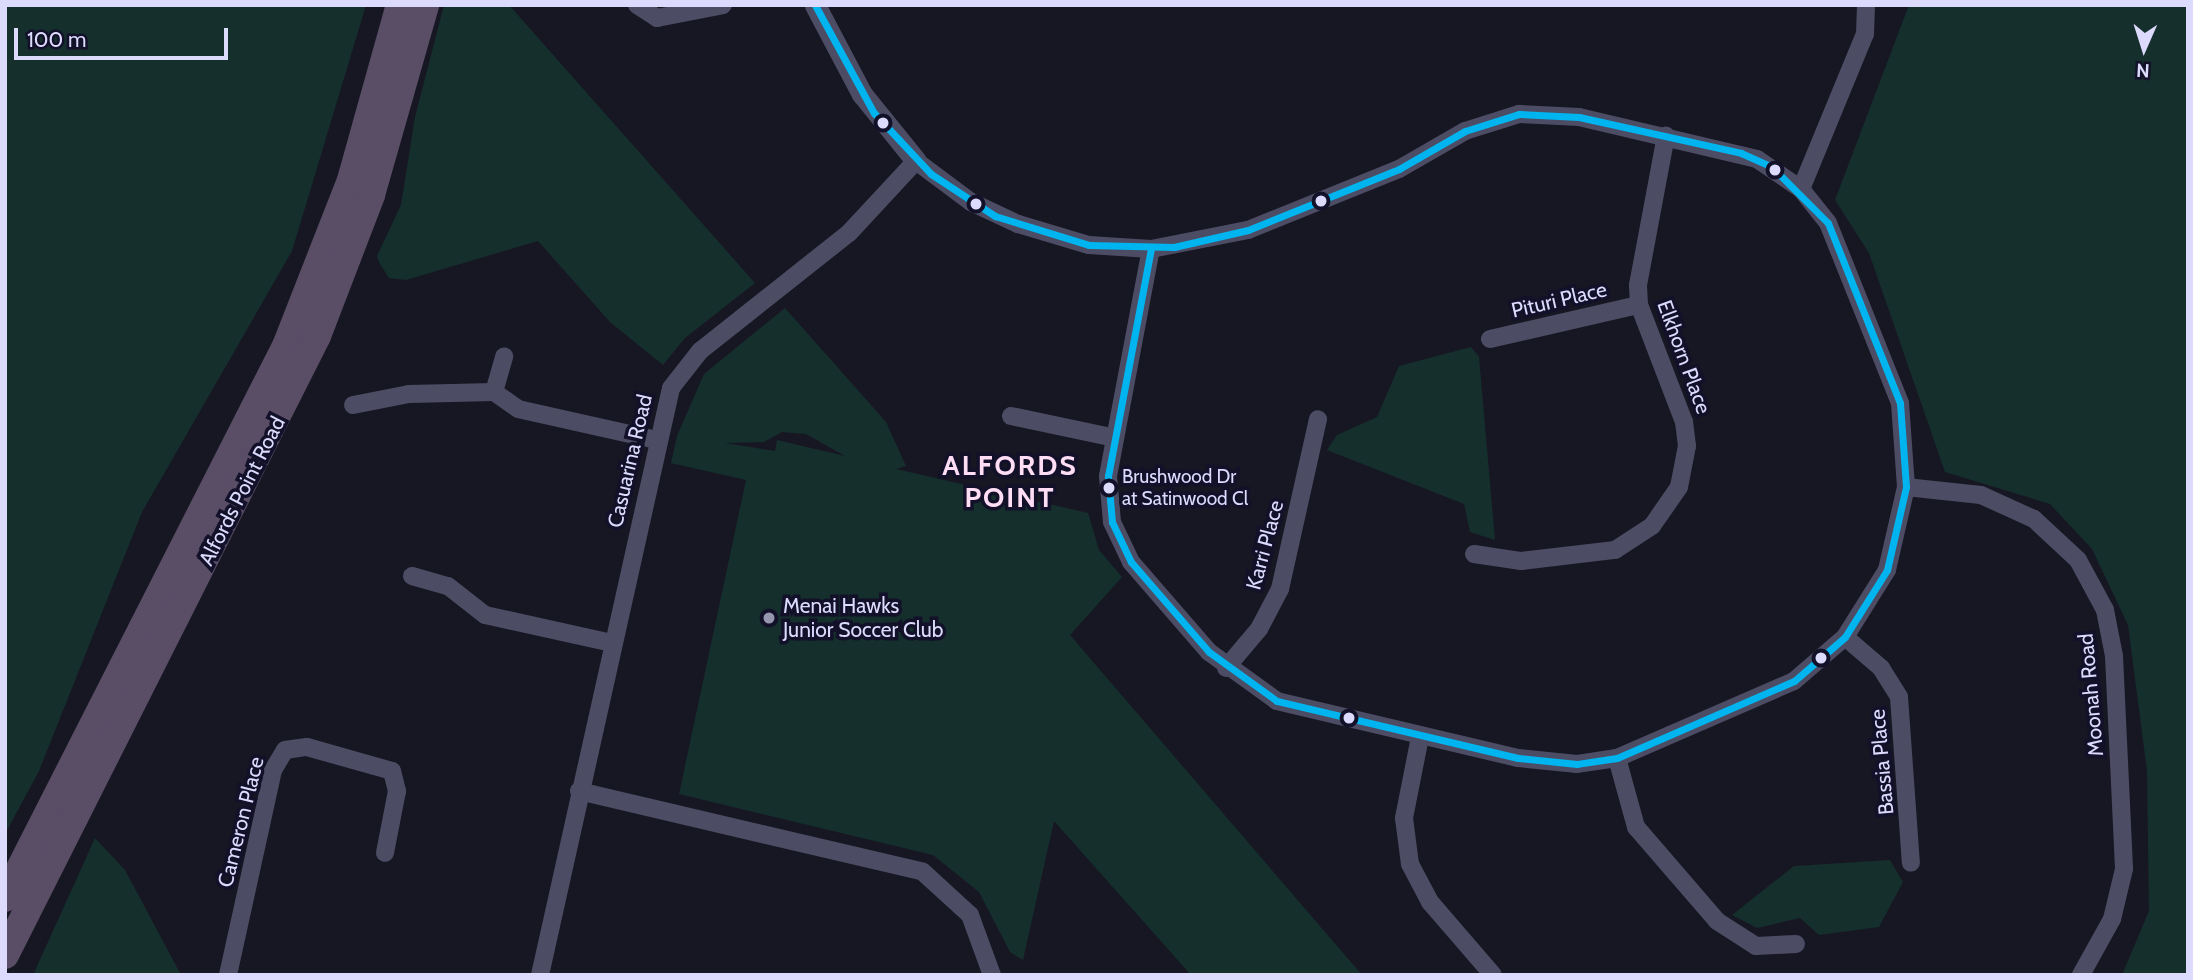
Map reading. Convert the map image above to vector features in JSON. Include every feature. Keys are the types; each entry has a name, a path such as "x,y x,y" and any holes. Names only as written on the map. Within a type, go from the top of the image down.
{"highway":[{"name":"Alfords Point Road","path":"5,898 286,346 351,180 400,5"},
{"name":"Alfords Point Road","path":"5,955 296,384 371,195 425,5"}],"street":[{"path":"637,5 657,18 723,5"},
{"path":"815,5 830,28 862,94 916,161 995,216 1068,241 1151,249 1248,230 1399,169 1500,118 1561,113 1757,159 1801,189 1828,223 1893,384 1906,437 1906,487 1887,570 1845,636 1778,691 1617,758 1541,762 1291,707 1226,668 1142,574 1117,537 1108,493 1115,438 1151,249"},
{"path":"826,5 830,28"},
{"path":"1801,189 1867,27 1866,5"},
{"name":"Elkhorn Place","path":"1474,554 1506,561 1594,556 1636,539 1668,506 1682,477 1687,435 1639,305 1640,259 1666,136"},
{"name":"Casuarina Road","path":"543,974 579,791 671,388 691,360 849,233 916,161"},
{"name":"Pituri Place","path":"1490,339 1639,305"},
{"path":"494,392 504,356"},
{"path":"353,405 409,394 494,392 518,409 657,440"},
{"path":"1012,416 1115,438"},
{"name":"Karri Place","path":"1226,668 1259,629 1280,589 1318,419"},
{"name":"Moonah Road","path":"1906,487 1981,495 2034,519 2078,560 2105,610 2114,656 2123,869 2112,919 2081,975"},
{"path":"412,576 457,591 485,615 612,643"},
{"name":"Bassia Place","path":"1845,636 1881,668 1899,697 1911,863"},
{"path":"1420,737 1404,818 1410,864 1430,902 1493,975"},
{"name":"Cameron Place","path":"228,975 273,770 285,750 307,747 392,771 397,791 384,853"},
{"path":"1617,758 1636,827 1717,921 1756,946 1796,944"},
{"path":"579,791 915,869 970,915 992,975"}],"green space":[{"path":"5,5 366,5 292,251 142,512 39,771 5,834"},
{"path":"444,5 509,5 755,283 685,338 663,365 610,322 538,241 406,280 389,278 380,264 377,256 401,205 415,117"},
{"path":"1909,5 2188,5 2188,975 2122,975 2149,911 2147,771 2128,625 2092,549 2050,504 1945,472 1869,253 1835,200"},
{"path":"785,308 886,422 906,466 896,469 1088,513 1099,550 1122,577 1070,635 1362,975 1191,975 1054,821 1023,960 1010,952 979,892 933,855 679,794 746,480 671,463 677,436 704,374","holes":["782,432 806,434 845,456 777,440 775,451 725,443 764,442"]},
{"path":"1471,347 1479,357 1495,540 1470,532 1464,504 1327,450 1337,435 1377,417 1399,366"},
{"path":"95,838 125,870 180,973 33,975"},
{"path":"1890,860 1903,882 1879,927 1819,935 1800,918 1757,928 1732,915 1794,866"}],"transit line":[{"path":"815,5 874,113 931,174 995,216 1089,245 1174,247 1248,230 1399,169 1465,131 1519,114 1579,117 1741,153 1772,167 1828,223 1900,403 1906,487 1887,570 1845,637 1794,681 1617,758 1577,764 1518,758 1277,701 1209,652 1131,562 1112,522 1108,476 1151,249"}],"place":[{"name":"Brushwood Dr at Satinwood Cl","path":"1109,488"},
{"name":"Menai Hawks Junior Soccer Club","path":"769,618"}],"district":[{"name":"ALFORDS POINT","path":"1010,481"}]}
